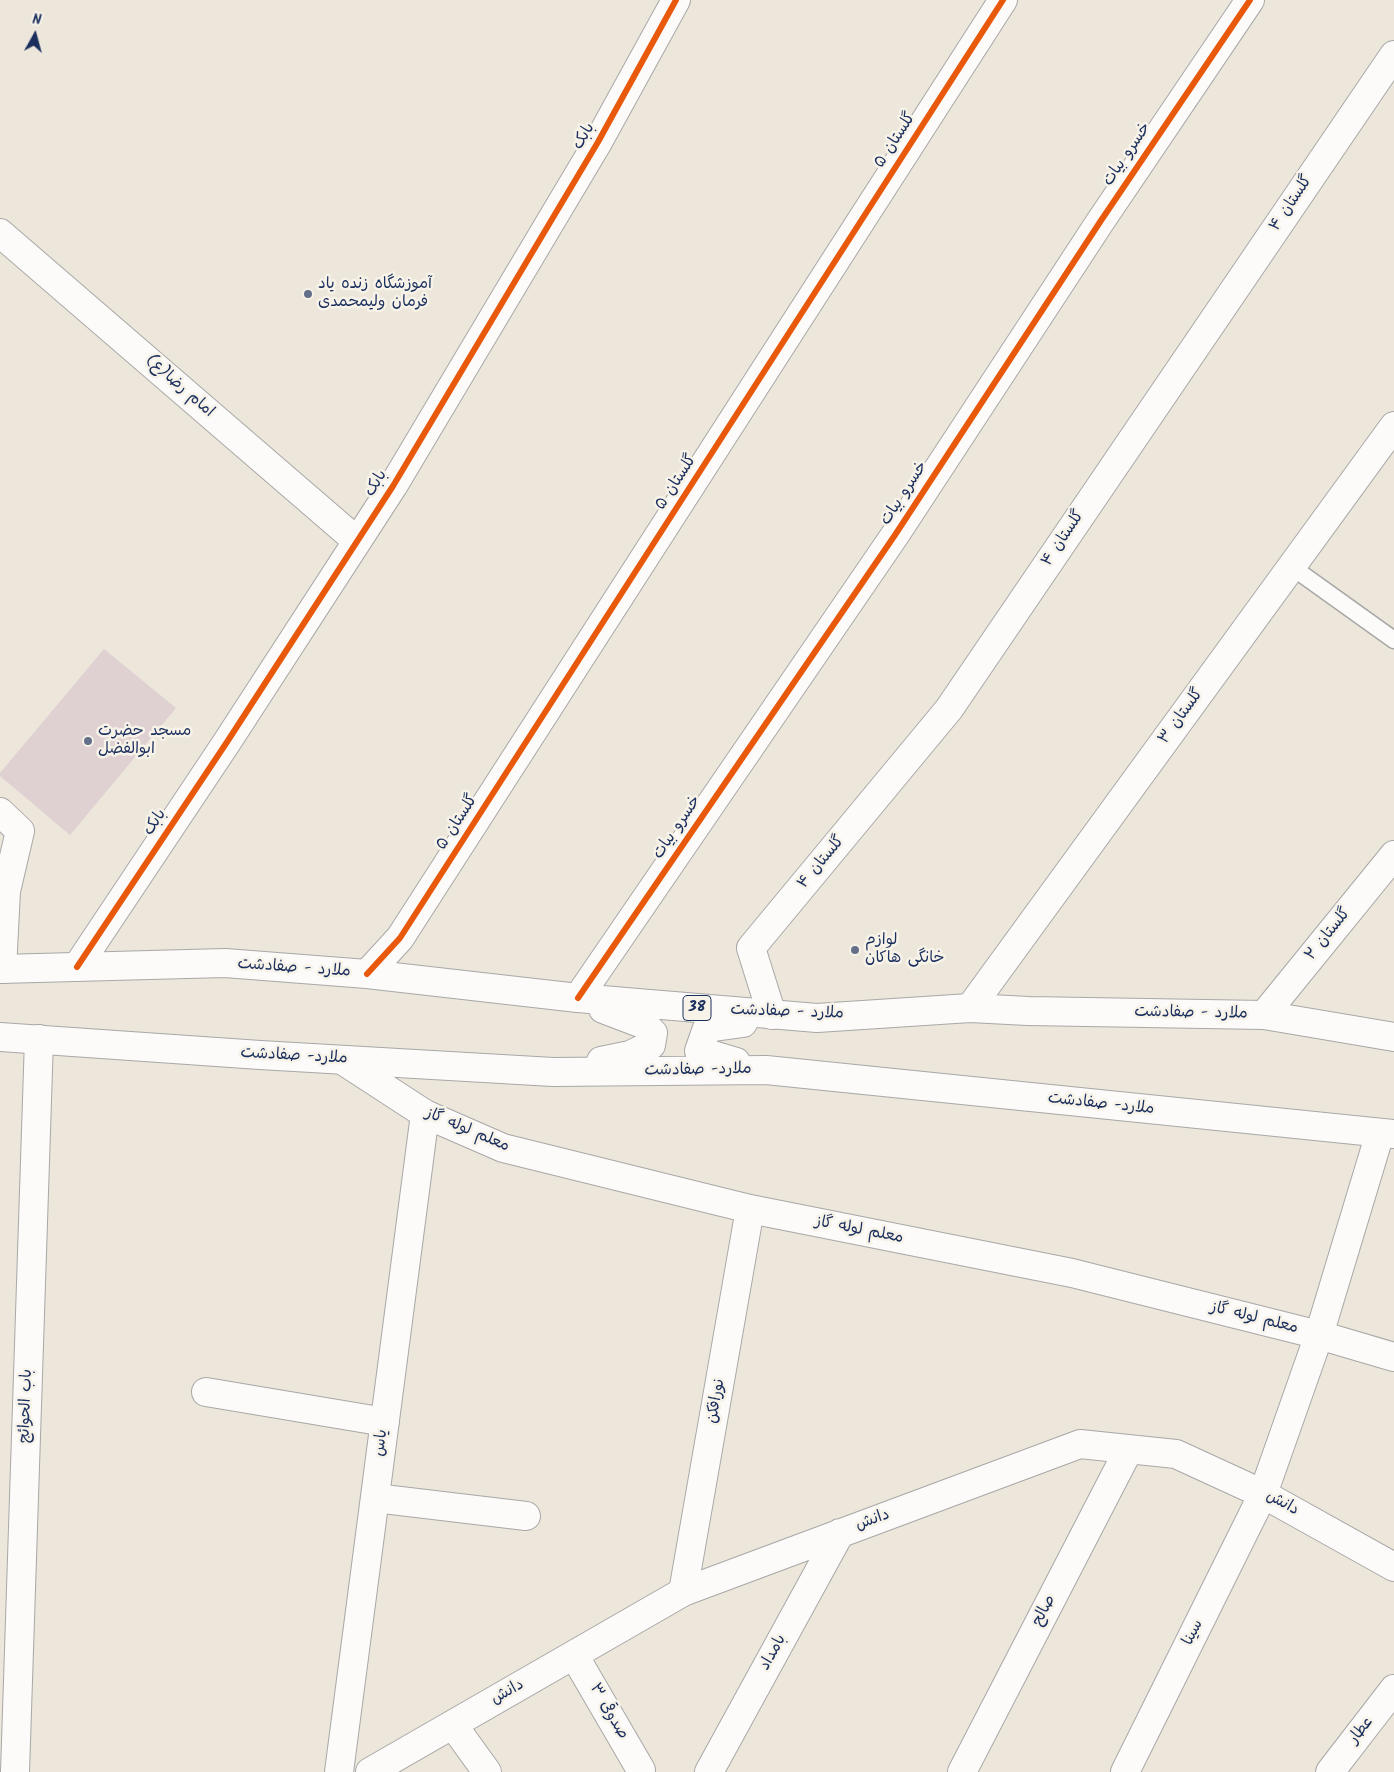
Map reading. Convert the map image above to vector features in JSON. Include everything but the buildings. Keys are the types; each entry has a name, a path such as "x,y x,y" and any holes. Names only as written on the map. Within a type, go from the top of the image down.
{"main road":[{"name":"بابک","path":"77,967 227,742 393,486 598,142 676,0"},
{"name":"گلستان ۵","path":"367,974 400,938 1003,0"},
{"name":"خسرو بیات","path":"578,998 895,535 1100,222 1250,0"},
{"name":"گلستان ۴","path":"772,1015 751,948 949,709 1394,55"},
{"name":"امام رضا(ع)","path":"0,233 357,541"},
{"name":"گلستان ۳","path":"970,1008 1394,426"},
{"path":"0,812 20,831 3,890 1,969"},
{"name":"گلستان ۲","path":"1264,1015 1394,855"},
{"name":"ملارد - صفادشت","path":"1,969 225,963 367,974 578,998 817,1018 970,1008 1028,1011 1264,1015 1394,1037"},
{"path":"553,1072 630,1055 651,1045 653,1033 646,1025 578,998"},
{"path":"766,1070 699,1051 707,1028 744,1023 817,1018"},
{"name":"ملارد- صفادشت","path":"0,1037 553,1072 766,1070 1387,1134"},
{"name":"باب الحوائج","path":"15,1772 39,1040"},
{"name":"معلم لوله گاز","path":"342,1060 425,1114 502,1148 750,1209 1072,1273 1319,1335 1394,1357"},
{"name":"یاس","path":"339,1772 425,1114"},
{"name":"سینا","path":"1125,1772 1263,1494 1387,1134"},
{"name":"نورافکن","path":"683,1592 750,1209"},
{"path":"206,1392 385,1422"},
{"name":"دانش","path":"370,1772 683,1592 1080,1444 1176,1454 1263,1494 1394,1567"},
{"name":"صالح","path":"962,1772 1129,1449"},
{"path":"375,1498 526,1516"},
{"name":"بامداد","path":"709,1772 840,1533"},
{"name":"صدوقی ۳","path":"574,1655 641,1770"},
{"name":"عطار","path":"1330,1772 1394,1689"},
{"path":"453,1725 487,1772"},
{"path":"410,1772 422,1742"}],"lane":[{"path":"1292,566 1394,640"}],"cycle path":[{"path":"77,967 227,742 393,486 598,142 676,0"},
{"path":"367,974 400,938 1003,0"},
{"path":"578,998 895,535 1100,222 1250,0"}],"place":[{"name":"آموزشگاه زنده یاد فرمان ولیمحمدی","path":"308,294"},
{"name":"مسجد حضرت ابوالفضل","path":"88,741"},
{"name":"لوازم خانگی هاکان","path":"855,950"}]}
